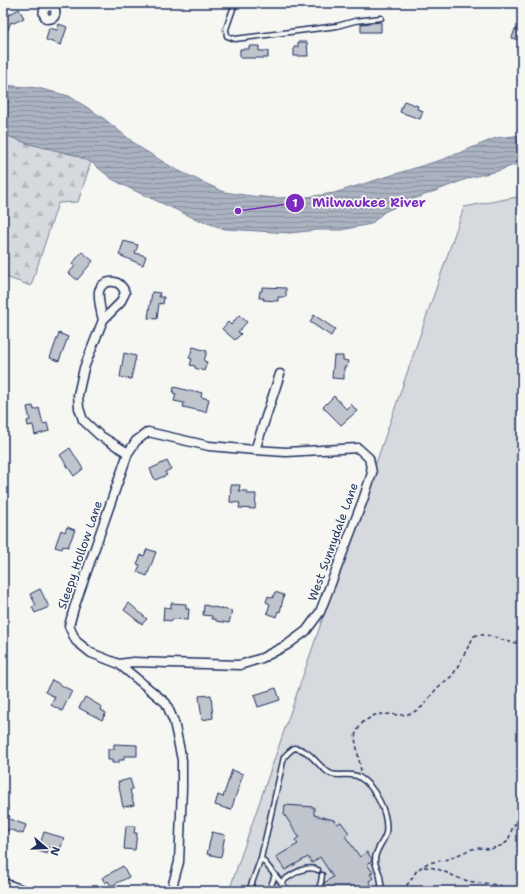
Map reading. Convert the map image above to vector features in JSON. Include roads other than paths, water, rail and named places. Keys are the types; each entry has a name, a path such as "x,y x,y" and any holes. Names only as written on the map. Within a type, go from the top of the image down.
{"street":[{"path":"102,320 120,303 125,293 122,286 113,282 106,282 102,285 99,291 102,320 81,380 78,394 79,408 83,420 99,435 128,453"},
{"path":"255,450 280,374"},
{"name":"Sleepy Hollow Lane","path":"118,664 91,653 76,641 69,626 128,453 136,441 148,432 208,446 255,450"},
{"name":"West Sunnydale Lane","path":"118,664 133,662 240,665 262,658 287,645 306,631 320,612 372,473 369,458 358,448 286,452 255,450"},
{"path":"118,664 166,703 174,722 182,760 182,788 179,862 171,891"},
{"path":"3,884 23,891"}],"lane":[{"path":"235,3 226,29 227,36 234,39 337,26 381,18"},
{"path":"250,891 261,858 280,769 284,757 294,748 305,750 332,774 356,775 373,790 381,804 386,818 386,833 376,854 375,861 379,872 382,891"},
{"path":"261,858 287,890"},
{"path":"281,882 306,868 311,867 318,870"},
{"path":"269,891 275,875"},
{"path":"318,891 322,882 322,875"}],"place":[{"name":"Milwaukee River","path":"238,211"}]}
